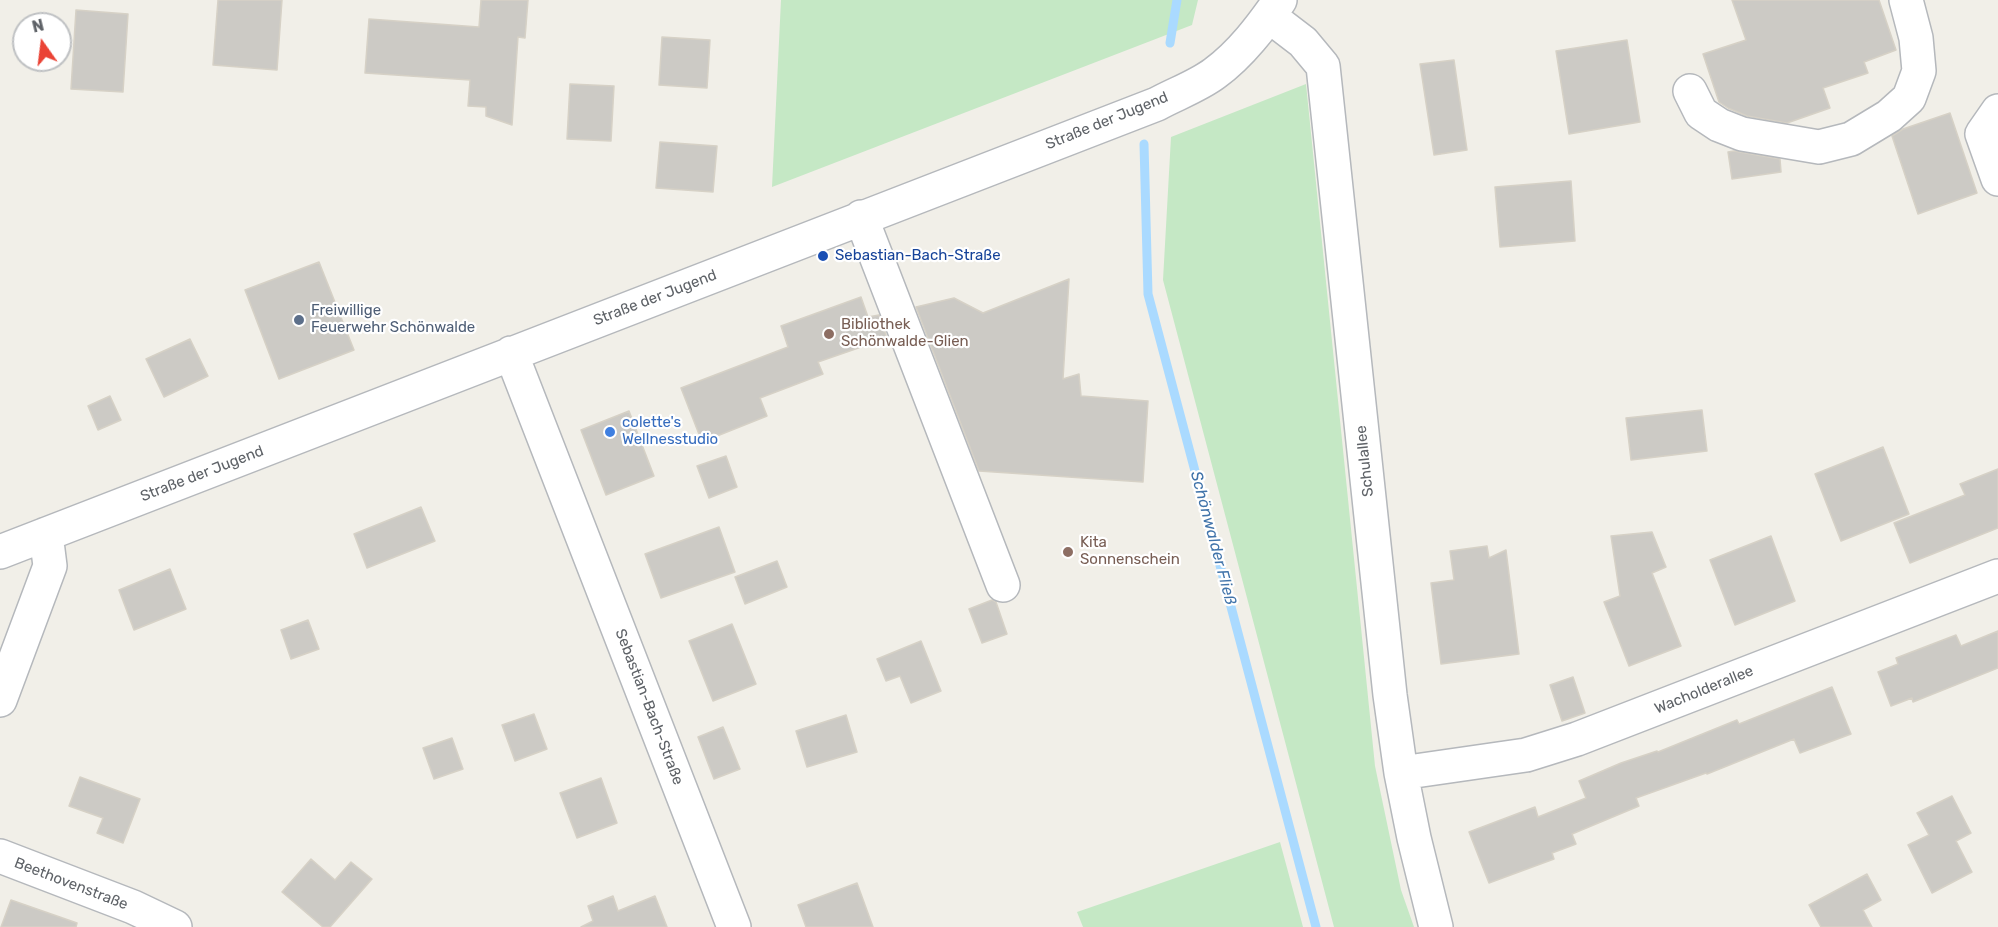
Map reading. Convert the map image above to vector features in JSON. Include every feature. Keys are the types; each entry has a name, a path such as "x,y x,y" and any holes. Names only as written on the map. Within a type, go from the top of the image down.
{"street":[{"path":"1690,91 1701,113 1719,126 1742,134 1819,147 1851,139 1889,116 1909,98 1919,71 1916,38 1906,0"},
{"name":"Straße der Jugend","path":"0,552 1157,104 1214,74 1235,56 1274,8"},
{"name":"Schulallee","path":"1274,8 1323,66 1390,695 1401,773 1436,927"},
{"path":"1998,111 1982,134 1998,178"},
{"path":"861,217 1004,585"},
{"name":"Sebastian-Bach-Straße","path":"511,353 734,927"},
{"path":"0,700 50,566 46,534"},
{"name":"Wacholderallee","path":"1401,773 1526,754 1577,739 1998,576"},
{"name":"Beethovenstraße","path":"0,856 132,907 175,927"}],"green space":[{"path":"781,0 1198,0 1192,25 772,187"},
{"path":"1306,84 1375,766 1401,890 1414,927 1334,927 1163,280 1171,137"},
{"path":"1280,842 1303,927 1083,927 1077,912"}],"building":[{"path":"218,0 282,0 277,70 213,65"},
{"path":"481,0 528,0 525,38 518,37 512,125 486,116 486,107 468,106 470,80 365,73 369,19 479,27"},
{"path":"1732,0 1879,0 1896,50 1864,62 1868,73 1823,88 1830,108 1787,123 1747,116 1719,102 1703,54 1746,40"},
{"path":"76,10 128,14 123,92 71,89"},
{"path":"662,37 710,40 707,88 659,85"},
{"path":"1627,40 1640,122 1569,134 1556,51"},
{"path":"1454,60 1467,150 1434,155 1420,64"},
{"path":"570,84 614,86 611,141 567,139"},
{"path":"1950,113 1977,193 1918,214 1892,136 1903,129"},
{"path":"660,142 717,146 713,192 656,188"},
{"path":"1728,152 1780,159 1781,172 1732,179"},
{"path":"1571,181 1575,241 1500,247 1495,187"},
{"name":"Freiwillige Feuerwehr Schönwalde","path":"319,262 354,350 279,379 245,290"},
{"path":"1069,279 1063,379 1079,374 1081,396 1148,401 1143,482 979,471 916,307 954,298 983,313"},
{"path":"861,297 868,317 879,315 887,338 818,362 823,374 760,398 767,416 702,442 681,388 788,347 781,326"},
{"path":"190,339 208,376 164,397 146,359"},
{"path":"110,396 121,420 98,430 88,406"},
{"path":"1702,410 1707,451 1631,460 1626,418"},
{"path":"629,411 654,476 606,495 581,430"},
{"path":"1883,447 1909,514 1841,541 1815,474"},
{"path":"726,456 737,487 709,498 697,466"},
{"path":"1998,469 1998,528 1910,563 1894,523 1965,495 1960,484"},
{"path":"421,507 435,541 367,568 354,534"},
{"path":"719,527 735,572 661,598 645,554"},
{"path":"1652,532 1666,567 1652,573 1681,646 1629,666 1604,602 1620,596 1611,536"},
{"path":"1771,536 1795,601 1735,625 1710,560"},
{"path":"1487,546 1489,558 1506,550 1519,654 1441,664 1431,583 1454,580 1450,551"},
{"path":"777,561 787,587 745,604 735,577"},
{"path":"170,569 186,609 134,630 119,590"},
{"path":"992,600 996,602 1007,634 982,643 969,609"},
{"path":"308,620 319,649 291,659 281,630"},
{"path":"732,624 756,684 713,701 689,641"},
{"path":"1998,631 1998,668 1913,702 1912,698 1891,706 1878,672 1898,664 1896,658 1956,635 1961,646"},
{"path":"921,641 941,691 911,703 900,676 886,681 877,659"},
{"path":"1573,677 1585,713 1562,721 1550,685"},
{"path":"1832,687 1851,734 1800,753 1794,739 1707,774 1636,798 1639,806 1572,834 1576,844 1552,853 1554,859 1489,883 1469,832 1535,807 1538,817 1586,798 1579,781 1737,720 1739,724"},
{"path":"534,714 547,749 515,761 502,725"},
{"path":"846,715 857,752 807,767 796,731"},
{"path":"723,727 740,769 714,779 698,737"},
{"path":"452,738 463,769 434,779 423,748"},
{"path":"80,777 140,799 123,843 97,833 103,818 69,806"},
{"path":"601,778 617,823 577,838 560,793"},
{"path":"1952,796 1971,833 1956,841 1972,872 1932,893 1908,845 1929,835 1917,813"},
{"path":"311,859 335,880 351,862 372,879 330,927 323,927 282,892"},
{"path":"1867,874 1881,900 1863,910 1872,927 1821,927 1809,905"},
{"path":"857,883 873,927 806,927 798,905"},
{"path":"613,896 618,911 655,896 667,927 581,927 593,921 588,906"},
{"path":"11,900 77,923 76,927 1,927"}],"waterway":[{"name":"Schönwalder Fließ","path":"1170,43 1177,0"},
{"name":"Schönwalder Fließ","path":"1144,144 1148,294 1316,927"}],"place":[{"name":"Sebastian-Bach-Straße","path":"823,256"},
{"name":"Freiwillige Feuerwehr Schönwalde","path":"299,320"},
{"name":"Bibliothek Schönwalde-Glien","path":"829,334"},
{"name":"colette's Wellnesstudio","path":"610,432"},
{"name":"Kita Sonnenschein","path":"1068,552"}]}
